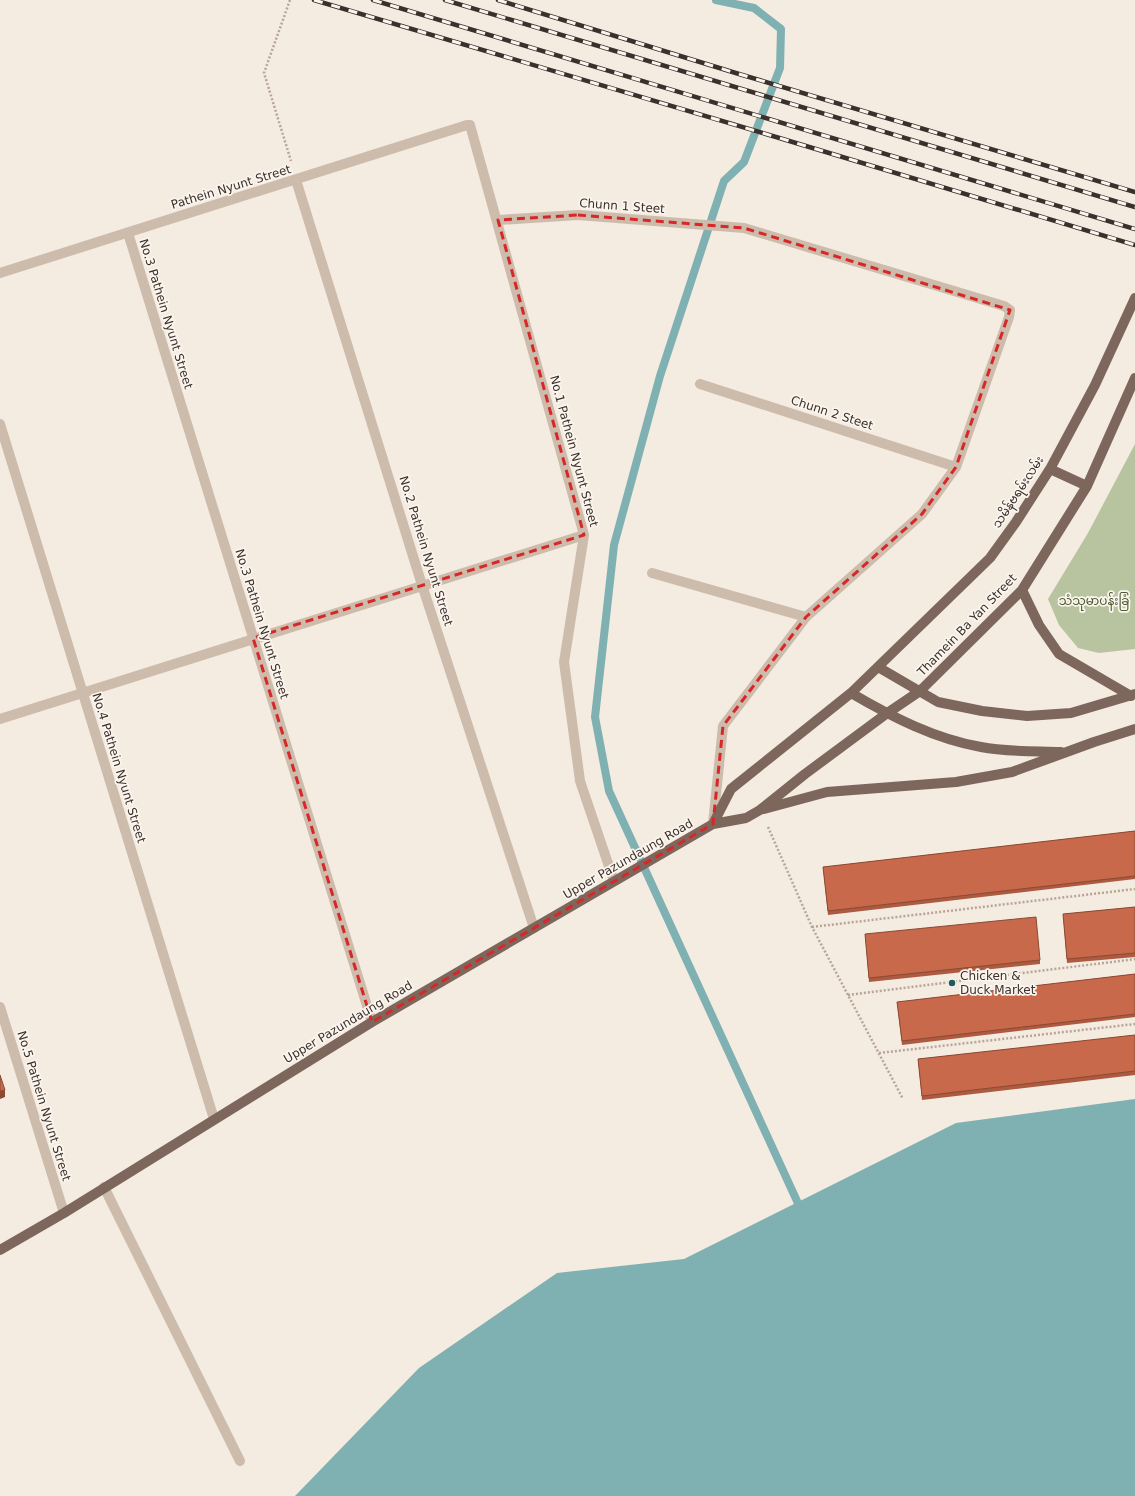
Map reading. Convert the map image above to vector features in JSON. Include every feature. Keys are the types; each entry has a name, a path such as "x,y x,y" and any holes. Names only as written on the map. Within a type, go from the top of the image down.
{"main road":[{"name":"သမိန်ဗရမ်းလမ်း","path":"713,824 731,789 851,693 990,558 1016,522 1050,469 1095,385 1135,298"},
{"name":"Thamein Ba Yan Street","path":"760,810 805,774 886,714 920,691 1022,590 1087,486 1135,378"},
{"path":"1050,469 1087,486"},
{"path":"1022,590 1039,625 1059,654 1133,695"},
{"path":"878,667 938,702 982,711 1027,716 1071,713 1133,695"},
{"path":"851,693 886,714 929,732 982,747 1023,751 1067,752"},
{"path":"713,824 746,818 760,810 828,792 956,782 1012,772 1094,742 1135,730"},
{"name":"Upper Pazundaung Road","path":"0,1250 64,1213 372,1022 713,824"}],"street":[{"name":"Pathein Nyunt Street","path":"0,273 470,125"},
{"name":"No.1 Pathein Nyunt Street","path":"470,125 498,220 584,535 564,662 580,780 614,881"},
{"name":"No.2 Pathein Nyunt Street","path":"296,180 422,585 534,928"},
{"name":"Chunn 1 Steet","path":"498,220 578,215 744,228 1004,306 1010,310 1009,317 956,467"},
{"name":"No.3 Pathein Nyunt Street","path":"128,233 372,1022"},
{"name":"Chunn 2 Steet","path":"700,384 956,467"},
{"name":"No.4 Pathein Nyunt Street","path":"0,424 214,1119"},
{"path":"713,824 723,726 806,617 922,514 956,467"},
{"path":"0,719 253,638 584,535"},
{"path":"652,573 806,617"},
{"name":"No.5 Pathein Nyunt Street","path":"0,1007 64,1213"},
{"path":"104,1188 240,1461"}],"path":[{"path":"290,0 264,72 296,180"},
{"path":"760,810 812,927 903,1099"},
{"path":"812,927 1135,889"},
{"path":"848,995 1135,959"},
{"path":"879,1053 1135,1024"}],"highlighted area":[{"path":"578,215 744,228 1010,310 956,467 922,514 806,617 723,726 713,824 372,1022 253,638 584,535 498,220"}],"green space":[{"name":"သံသုမာပန်းခြံ","path":"1135,444 1135,649 1099,653 1078,648 1059,625 1048,599 1088,533"}],"water":[{"path":"1135,1099 1135,1496 295,1496 419,1368 557,1273 684,1259 956,1123"}],"building":[{"path":"1135,831 1135,876 828,911 823,867"},
{"path":"1135,907 1135,953 1067,959 1063,914"},
{"path":"1036,917 1040,960 869,978 865,934"},
{"path":"1135,974 1135,1014 902,1041 897,1002"},
{"path":"1135,1035 1135,1071 922,1096 918,1059"},
{"path":"0,1075 5,1090 0,1091"}],"waterway":[{"path":"716,0 754,8 781,29 780,68 744,162 724,181 660,376 614,545 595,717 609,791 802,1212"}],"railway":[{"path":"314,0 1135,245"},
{"path":"373,0 1135,229"},
{"path":"445,0 1135,207"},
{"path":"498,0 739,74 1135,192"}],"place":[{"name":"Chicken & Duck Market","path":"952,983"}]}
